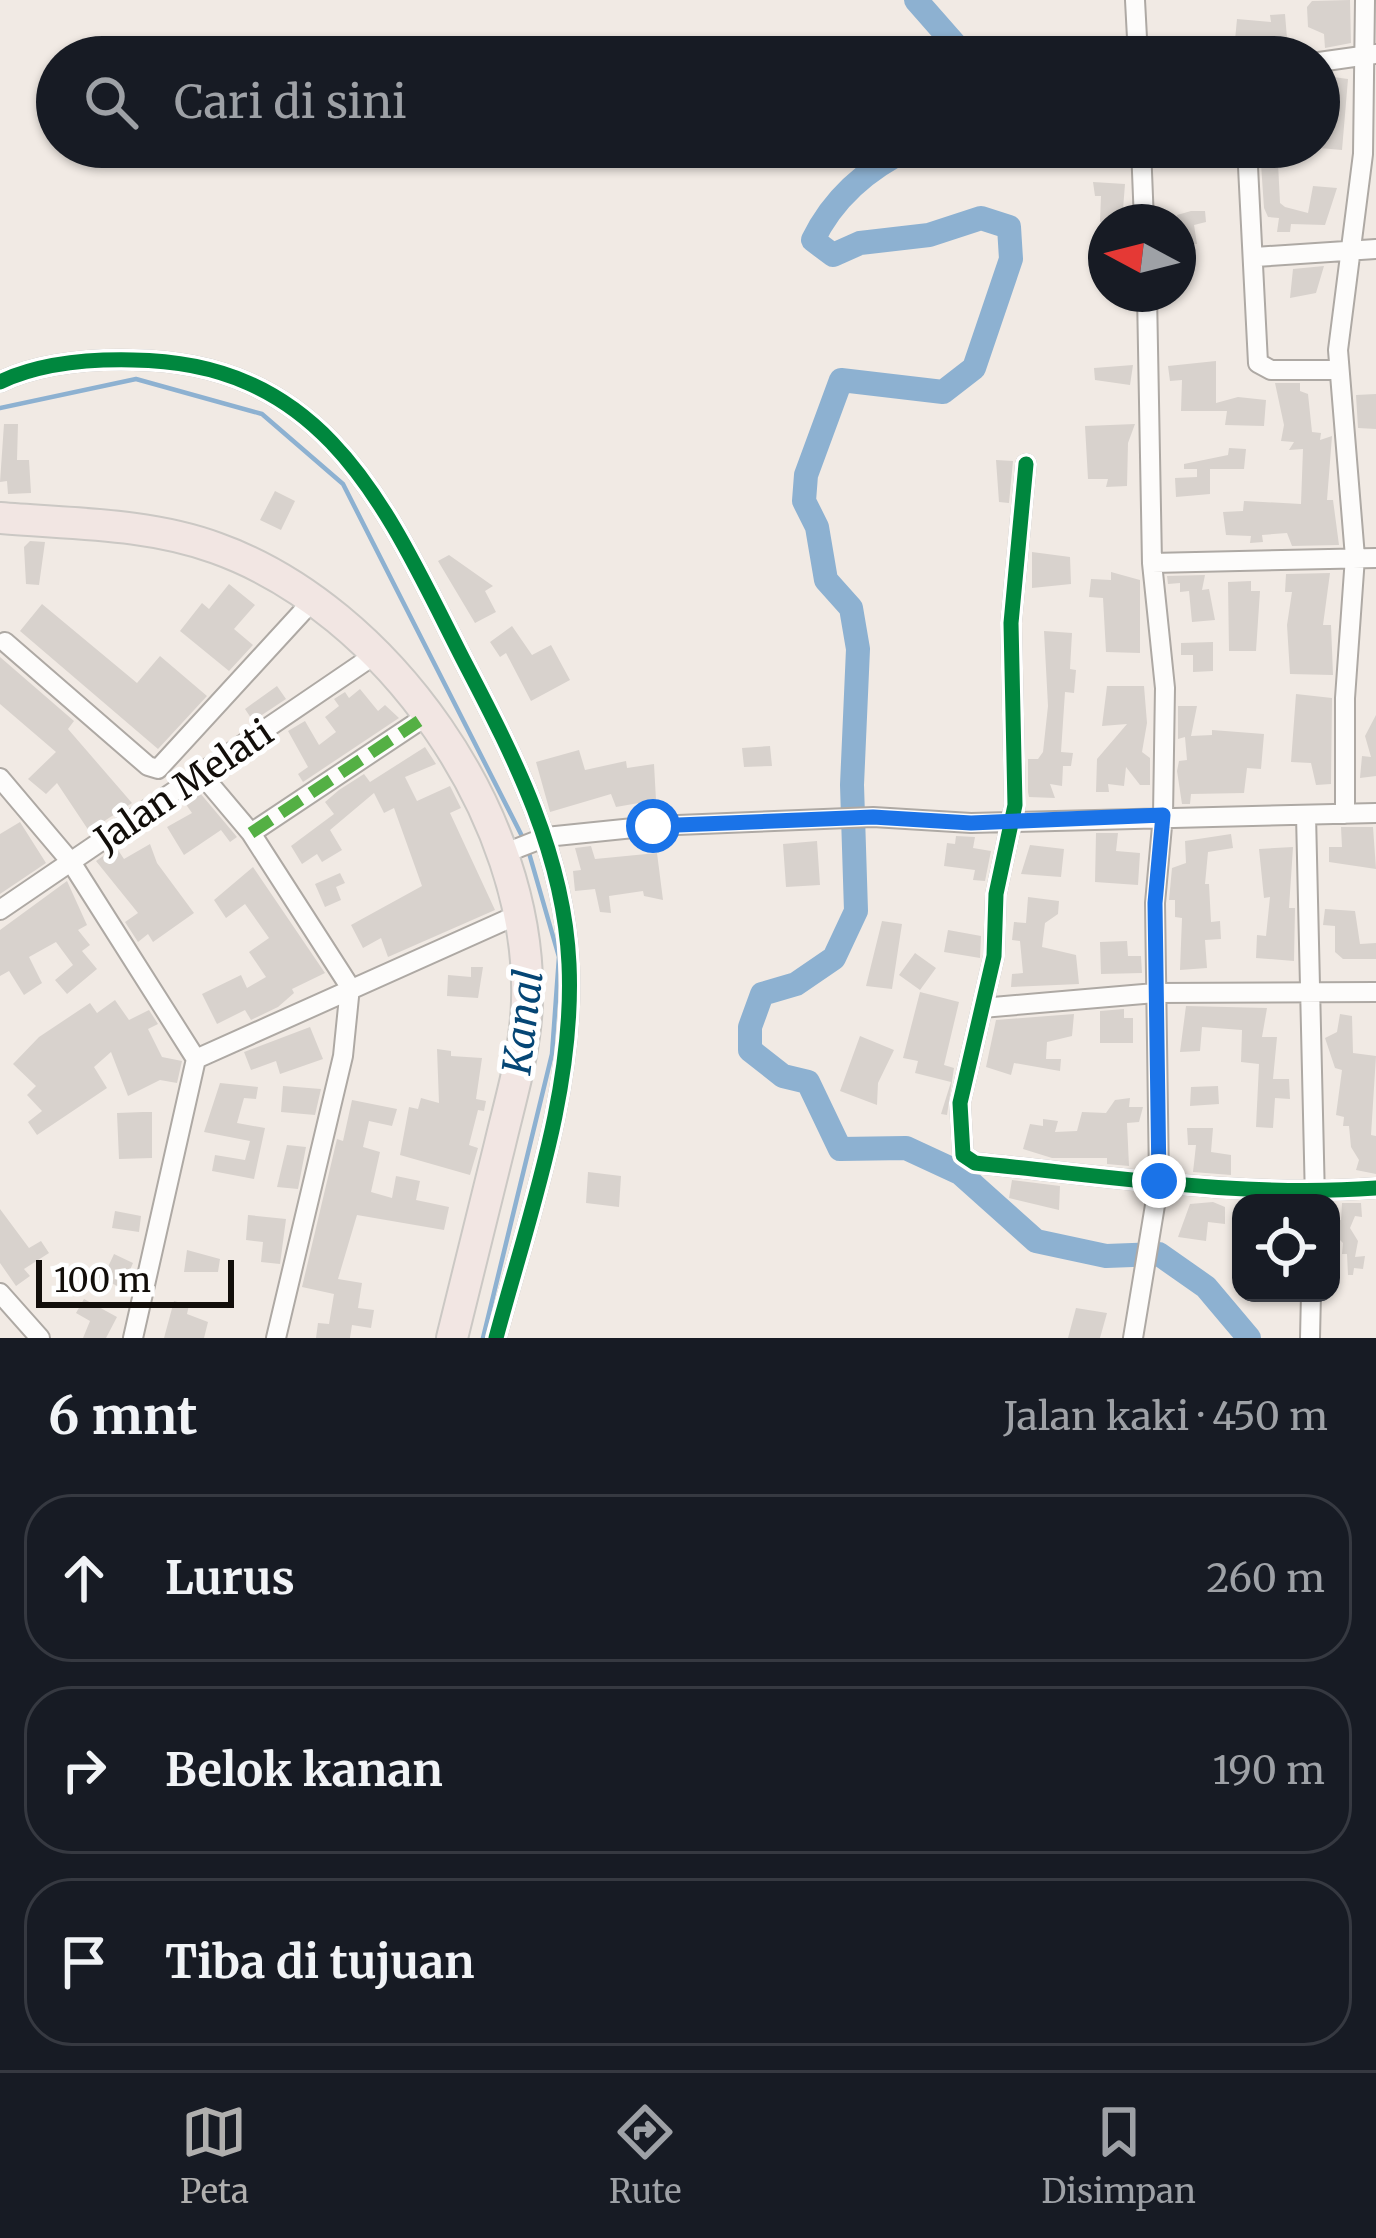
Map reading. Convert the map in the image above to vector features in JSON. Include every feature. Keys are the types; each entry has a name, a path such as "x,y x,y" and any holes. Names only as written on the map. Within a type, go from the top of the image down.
{"highway":[{"path":"0,518 109,527 215,547 262,569 348,624 378,652 447,741 475,790 507,852 527,1001 522,1050 440,1338"},
{"path":"0,533 136,545 211,560 304,610 367,660 419,721 464,795 506,920 513,958 509,1049 452,1338"}],"street":[{"path":"1136,0 1137,36"},
{"path":"1345,814 1355,557 1338,370 1339,305 1363,154 1370,55 1365,0"},
{"path":"1340,59 1370,55"},
{"path":"1142,168 1143,204"},
{"path":"1249,168 1260,368 1338,370"},
{"path":"1255,257 1376,249"},
{"path":"1132,1338 1159,1181 1155,993 1165,688 1152,563 1147,312"},
{"path":"0,382 93,359 196,362 261,388 299,412 333,440 384,507 511,752 541,839 569,964 564,1066 496,1338"},
{"path":"1026,464 1011,623 1016,715 1011,822 982,1008 960,1103 963,1155 975,1163 1278,1194"},
{"path":"1152,563 1376,558"},
{"path":"5,642 148,766 158,769 304,610"},
{"name":"Jalan Melati","path":"0,910 367,660"},
{"path":"250,833 419,721"},
{"path":"203,776 250,833 350,987 343,1056 276,1338"},
{"path":"0,778 71,862 196,1059 133,1338"},
{"path":"507,852 541,839 837,818 1011,822 1376,813"},
{"path":"1306,815 1315,1194"},
{"path":"196,1059 506,920"},
{"path":"982,1008 1155,993 1376,992"},
{"path":"1339,1194 1376,1188"},
{"path":"0,1292 40,1338"},
{"path":"1310,1335 1311,1302"}],"building":[{"path":"1350,0 1351,43 1340,45 1340,36 1324,36 1308,27 1307,7 1312,1"},
{"path":"1285,14 1287,36 1235,36 1237,19 1271,22 1270,15"},
{"path":"1340,78 1348,79 1340,150"},
{"path":"1261,168 1278,168 1280,203 1285,207 1308,213 1313,186 1337,188 1325,225 1291,224 1290,232 1277,232 1279,218 1268,217"},
{"path":"1093,182 1125,184 1123,204 1101,204 1101,196 1095,196"},
{"path":"1196,211 1205,211 1206,222 1196,224"},
{"path":"1324,266 1316,293 1290,298 1293,269"},
{"path":"1216,361 1216,403 1238,397 1266,400 1264,426 1225,425 1227,411 1181,411 1182,380 1170,381 1168,366"},
{"path":"1133,365 1130,385 1095,380 1094,368"},
{"path":"1275,383 1300,383 1300,391 1308,394 1312,432 1321,433 1320,440 1332,436 1327,500 1333,500 1339,545 1292,546 1287,533 1262,535 1263,542 1250,543 1251,536 1226,535 1223,512 1243,511 1244,501 1301,504 1303,449 1289,450 1294,442 1281,441 1284,425"},
{"path":"1376,394 1376,429 1358,428 1356,395"},
{"path":"4,424 18,424 17,460 29,460 31,493 8,494 7,481 0,482"},
{"path":"1135,424 1128,443 1127,486 1106,487 1108,479 1088,479 1085,426"},
{"path":"1229,448 1246,449 1244,469 1210,469 1210,494 1176,497 1175,478 1197,477 1197,469 1184,469 1184,464 1228,455"},
{"path":"996,460 1013,461 1009,503 999,502"},
{"path":"275,491 295,501 281,530 260,520"},
{"path":"30,541 45,542 39,585 26,584 24,547"},
{"path":"1032,552 1070,557 1071,584 1032,588"},
{"path":"449,555 493,586 485,591 496,612 475,623 438,561"},
{"path":"1111,572 1140,580 1140,653 1106,652 1103,598 1089,597 1091,579 1111,580"},
{"path":"1330,573 1323,625 1331,625 1333,675 1290,674 1287,625 1292,592 1285,592 1286,574"},
{"path":"1205,575 1202,590 1209,589 1215,620 1192,622 1189,591 1180,592 1180,583 1168,584 1167,576"},
{"path":"1251,581 1251,591 1260,591 1256,651 1229,651 1228,582"},
{"path":"229,584 255,605 234,629 253,645 229,671 180,631 202,603 209,609"},
{"path":"42,604 137,683 160,656 207,696 158,749 20,631"},
{"path":"512,626 532,655 551,645 570,680 531,701 506,653 500,657 490,642"},
{"path":"1044,631 1072,633 1070,669 1076,670 1074,693 1065,692 1061,752 1073,753 1071,766 1063,766 1062,786 1050,784 1055,798 1029,797 1028,792 1028,759 1038,759 1043,752 1048,706"},
{"path":"1213,642 1213,671 1193,672 1193,655 1181,655 1181,643"},
{"path":"0,657 74,721 68,729 132,803 89,831 57,783 46,794 28,779 56,752 0,704"},
{"path":"277,686 286,699 253,721 245,709"},
{"path":"1107,686 1144,686 1147,723 1142,752 1150,758 1150,785 1140,785 1126,767 1124,786 1108,784 1109,792 1096,792 1097,759 1127,724 1102,726"},
{"path":"360,689 378,711 385,705 399,718 303,782 298,774 308,767 288,731 305,721 319,745 336,732 325,717 339,706 334,699 345,692 349,698"},
{"path":"1296,694 1332,698 1331,784 1316,785 1311,763 1291,762"},
{"path":"1178,706 1197,706 1191,736 1212,735 1212,730 1264,734 1261,769 1247,768 1244,793 1191,794 1190,804 1182,804 1177,771 1179,761 1187,760 1185,737 1178,739"},
{"path":"1376,715 1376,776 1360,778 1362,756 1371,757 1365,736"},
{"path":"770,746 772,766 744,767 742,748"},
{"path":"425,747 436,764 405,777 417,801 450,786 461,808 450,813 495,910 388,957 381,938 363,948 351,925 422,886 394,808 384,813 374,793 330,830 342,850 322,862 317,854 302,864 291,846 334,814 325,802 339,790 364,774 370,782"},
{"path":"579,750 585,770 626,761 627,768 654,764 656,800 616,807 611,794 550,812 536,762"},
{"path":"200,793 237,837 230,842 221,830 184,855 167,827 192,813 185,803"},
{"path":"20,822 46,863 0,894 0,834"},
{"path":"1341,827 1373,827 1376,869 1329,862 1329,847 1342,847"},
{"path":"1096,833 1118,833 1116,851 1140,853 1138,885 1095,882"},
{"path":"1231,834 1233,848 1208,852 1205,884 1209,884 1211,922 1220,921 1221,939 1205,940 1207,968 1180,970 1182,918 1175,917 1175,900 1169,900 1172,868 1186,863 1185,841"},
{"path":"956,836 975,837 973,848 991,851 985,881 973,880 975,870 944,866 947,843 955,844"},
{"path":"817,841 820,885 786,887 783,844"},
{"path":"150,844 157,863 194,913 153,942 148,934 138,942 125,922 138,913 96,861 116,847 124,859"},
{"path":"1030,845 1064,849 1061,877 1021,874"},
{"path":"591,846 595,859 657,853 663,900 644,896 643,891 609,896 611,913 600,912 595,889 575,891 573,871 581,870 575,848"},
{"path":"1293,847 1289,908 1295,908 1294,961 1256,958 1257,935 1266,936 1270,897 1264,898 1259,849"},
{"path":"253,867 325,973 292,989 294,993 278,1007 251,1020 245,1010 217,1024 202,994 241,975 247,988 266,977 249,952 269,938 245,904 226,918 214,900"},
{"path":"340,873 345,883 336,887 341,900 325,907 315,884"},
{"path":"67,881 87,925 78,930 90,945 82,951 97,969 67,994 55,980 73,965 56,942 29,957 42,983 24,995 9,971 0,976 0,930"},
{"path":"1028,897 1059,901 1058,914 1045,923 1042,947 1076,955 1079,984 1011,987 1012,974 1023,973 1020,941 1012,940 1014,922 1026,923"},
{"path":"1325,909 1355,911 1360,944 1376,943 1376,959 1343,959 1335,952 1335,926 1323,925"},
{"path":"882,921 902,924 892,989 866,986"},
{"path":"948,930 981,936 980,958 944,952"},
{"path":"1127,941 1128,956 1141,956 1142,973 1101,974 1100,942"},
{"path":"915,953 936,968 920,990 899,975"},
{"path":"471,967 483,967 478,998 447,996 448,975 471,977"},
{"path":"920,992 959,1002 944,1065 954,1068 947,1115 941,1114 951,1082 915,1073 918,1061 903,1058"},
{"path":"115,1000 129,1020 149,1010 158,1024 148,1029 162,1057 182,1061 177,1083 160,1080 128,1096 111,1052 94,1067 107,1088 37,1135 28,1122 42,1111 27,1095 36,1086 13,1064 39,1037 90,1003 97,1013"},
{"path":"1186,1006 1267,1008 1262,1037 1277,1037 1273,1079 1289,1079 1290,1099 1275,1098 1273,1128 1256,1127 1259,1064 1241,1062 1242,1030 1202,1027 1200,1051 1180,1052"},
{"path":"1124,1009 1124,1018 1133,1018 1133,1043 1100,1043 1100,1011"},
{"path":"1074,1014 1072,1036 1047,1042 1046,1059 1061,1059 1060,1071 1014,1063 1011,1075 986,1067 996,1020"},
{"path":"1340,1014 1352,1016 1353,1053 1376,1056 1371,1135 1376,1136 1376,1174 1356,1170 1359,1160 1351,1147 1349,1126 1343,1126 1344,1117 1336,1115 1342,1070 1335,1068 1325,1038 1337,1032"},
{"path":"310,1027 323,1059 280,1074 276,1061 251,1070 244,1052"},
{"path":"860,1036 894,1050 878,1083 877,1105 840,1091"},
{"path":"437,1049 451,1051 451,1056 482,1058 476,1099 486,1101 484,1111 478,1110 469,1145 478,1148 470,1175 400,1155 409,1107 418,1109 421,1098 439,1103"},
{"path":"220,1083 258,1087 256,1099 244,1098 237,1123 265,1128 254,1179 212,1171 215,1155 245,1160 250,1141 204,1132"},
{"path":"283,1086 321,1089 315,1115 281,1112"},
{"path":"1218,1086 1219,1104 1190,1106 1191,1087"},
{"path":"1130,1098 1129,1107 1143,1107 1139,1122 1127,1123 1129,1166 1107,1164 1107,1158 1052,1158 1023,1149 1030,1124 1058,1121 1055,1132 1077,1131 1082,1112 1106,1113 1115,1100"},
{"path":"352,1100 397,1109 392,1126 369,1121 363,1147 380,1152 371,1192 392,1198 396,1176 420,1181 416,1200 449,1207 444,1230 357,1215 338,1279 362,1283 358,1308 374,1310 371,1328 352,1325 350,1338 316,1338 318,1323 329,1324 334,1294 302,1287 337,1139 343,1141"},
{"path":"152,1112 152,1158 119,1159 117,1113"},
{"path":"1187,1128 1213,1128 1211,1152 1231,1155 1231,1175 1193,1172 1196,1145 1188,1145"},
{"path":"287,1145 306,1147 298,1189 277,1187"},
{"path":"588,1172 621,1176 619,1207 586,1203"},
{"path":"1012,1180 1060,1186 1059,1210 1009,1198"},
{"path":"1213,1202 1225,1207 1225,1224 1208,1222 1206,1241 1178,1237 1190,1204"},
{"path":"1342,1203 1361,1203 1362,1217 1355,1216 1350,1228 1358,1241 1355,1257 1365,1256 1363,1269 1354,1268 1353,1275 1348,1275 1347,1254 1342,1254"},
{"path":"0,1209 29,1248 41,1241 49,1253 24,1269 30,1276 16,1286 0,1263"},
{"path":"115,1211 141,1216 139,1232 112,1228"},
{"path":"248,1215 286,1219 280,1264 261,1262 263,1242 246,1240"},
{"path":"187,1250 220,1259 218,1272 184,1272"},
{"path":"114,1254 133,1263 122,1288 93,1275 99,1263 108,1267"},
{"path":"84,1299 117,1317 106,1338 83,1338 90,1321 76,1313"},
{"path":"174,1301 189,1305 187,1314 208,1322 204,1338 164,1338"},
{"path":"1076,1308 1107,1313 1100,1338 1068,1338"}],"waterway":[{"path":"916,0 948,36"},
{"path":"877,168 831,210 813,240 833,255 860,243 929,235 981,218 1009,227 1011,259 974,368 943,392 841,380 806,475 804,501 817,527 826,580 851,608 858,649 852,785 856,911 834,958 796,984 762,994 750,1027 750,1050 783,1076 808,1082 840,1149 906,1148 960,1173 1036,1241 1106,1256 1159,1254 1206,1287 1249,1338"},
{"name":"Kanal","path":"0,408 136,379 262,414 343,484 525,842"},
{"name":"Kanal","path":"483,1338 552,1054 559,957 529,853"}],"marked path":[{"path":"251,833 419,721"}],"cycle path":[{"path":"0,382 65,364 133,360 201,367 257,387 304,417 344,456 409,554 534,809 565,924 569,964 565,1059 535,1200 496,1338"},
{"path":"1026,464 1011,623 1015,805 996,894 994,956 960,1103 963,1155 975,1163 1175,1184 1276,1190 1376,1188"}],"route":[{"path":"653,826 873,817 971,823 1163,815 1155,903 1159,1181"}]}
